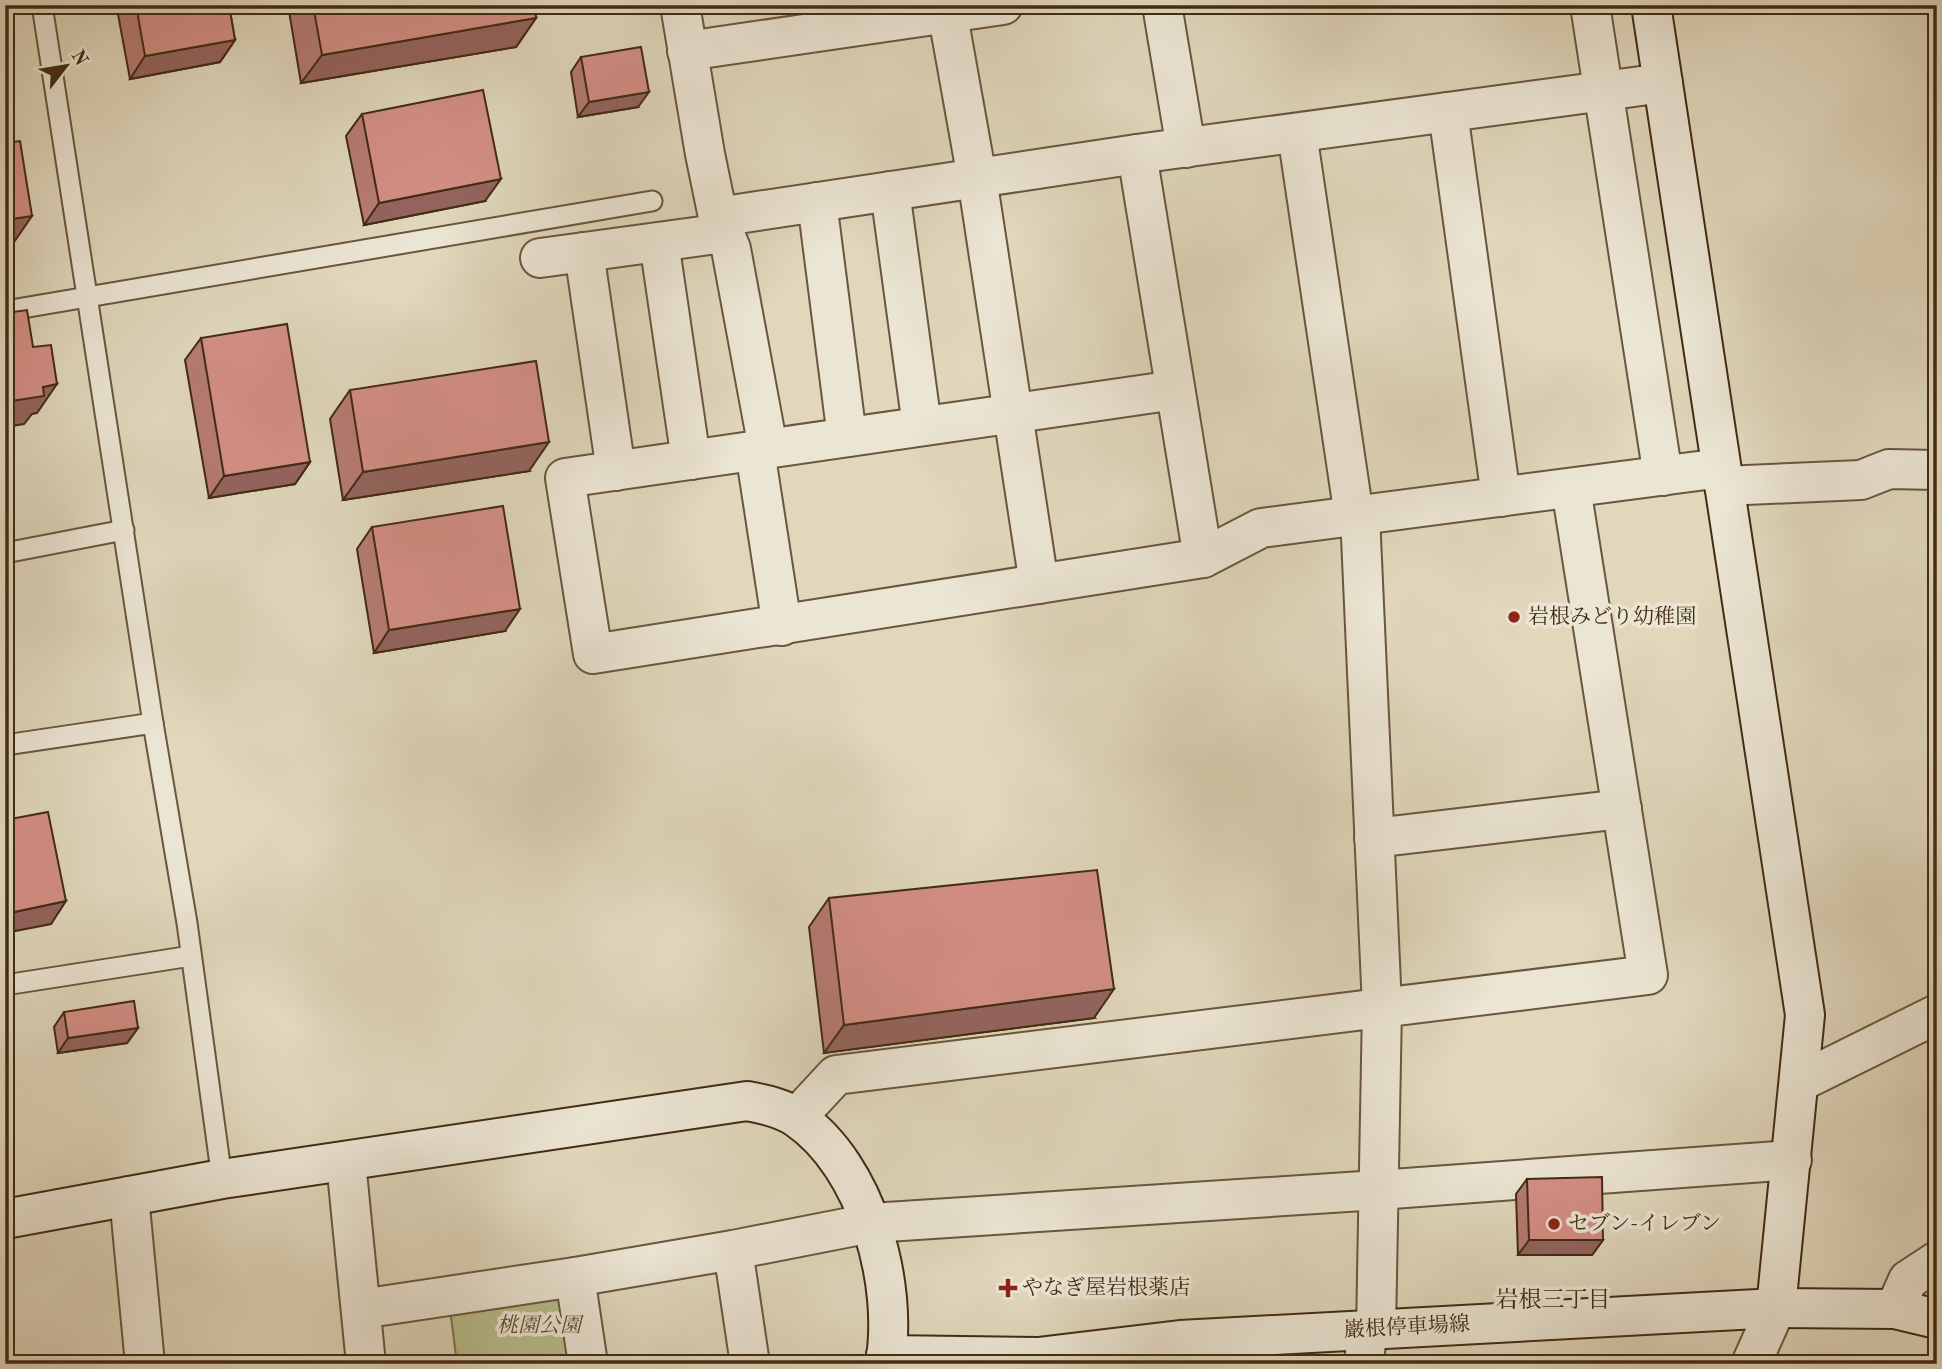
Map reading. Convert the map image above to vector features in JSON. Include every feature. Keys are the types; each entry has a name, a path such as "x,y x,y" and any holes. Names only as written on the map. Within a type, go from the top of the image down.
{"street":[{"path":"680,5 721,225 731,250 761,449 782,626"},
{"path":"687,51 946,10 1003,5"},
{"path":"1162,5 1186,148"},
{"path":"1590,5 1663,475"},
{"path":"1651,5 1805,1014 1776,1308 1751,1364"},
{"path":"946,10 977,178 1039,584"},
{"path":"540,258 659,242 817,202 1138,154 1663,83"},
{"path":"1448,112 1501,497"},
{"path":"1297,133 1357,516 1382,1007 1378,1191 1369,1341"},
{"path":"1138,154 1203,558"},
{"path":"890,191 922,426"},
{"path":"817,202 846,437"},
{"path":"659,242 691,460"},
{"path":"584,252 615,471"},
{"path":"1175,390 565,478 593,654 1203,558 1261,528 1663,475 1861,480 1889,469 1937,470"},
{"path":"797,1117 836,1074 1648,975 1572,488"},
{"path":"1374,838 1622,809"},
{"path":"1800,1082 1937,1014"},
{"path":"5,1219 222,1179 747,1101 770,1105 797,1117 842,1164 860,1195 882,1261 886,1295 885,1359"},
{"path":"361,1309 575,1277 871,1223 1378,1191 1792,1160"},
{"path":"346,1162 366,1364"},
{"path":"129,1196 145,1364"},
{"path":"733,1250 750,1364"},
{"path":"1895,1309 1908,1280 1937,1261"},
{"path":"575,1277 588,1364"},
{"name":"巌根停車場線","path":"885,1359 1037,1360 1179,1352 1369,1341 1776,1308 1895,1309 1937,1319"}],"lane":[{"path":"42,5 191,956 222,1179"},
{"path":"5,311 652,201"},
{"path":"5,553 124,530"},
{"path":"5,746 153,723"},
{"path":"5,985 191,956"}],"green space":[{"name":"桃園公園","path":"573,1282 585,1364 457,1364 449,1301"}],"building":[{"path":"136,5 229,5 235,40 145,56"},
{"path":"313,5 534,5 536,18 322,55"},
{"path":"641,47 649,92 589,102 581,57"},
{"path":"483,90 501,179 379,203 362,114"},
{"path":"20,141 32,216 5,220 5,143"},
{"path":"27,310 33,347 51,345 57,384 43,387 44,396 5,402 5,313"},
{"path":"287,324 310,462 224,476 201,338"},
{"path":"536,361 549,442 363,472 350,390"},
{"path":"503,506 520,609 389,630 372,527"},
{"path":"48,812 66,901 5,914 5,820"},
{"path":"1097,870 1114,989 844,1025 829,898"},
{"path":"134,1001 138,1028 68,1038 64,1012"},
{"name":"セブン-イレブン","path":"1602,1177 1603,1240 1529,1240 1527,1179"}],"place":[{"name":"岩根みどり幼稚園","path":"1514,617"},
{"name":"セブン-イレブン","path":"1554,1224"},
{"name":"やなぎ屋岩根薬店","path":"1008,1288"}],"district":[{"name":"岩根三丁目","path":"1553,1300"}]}
